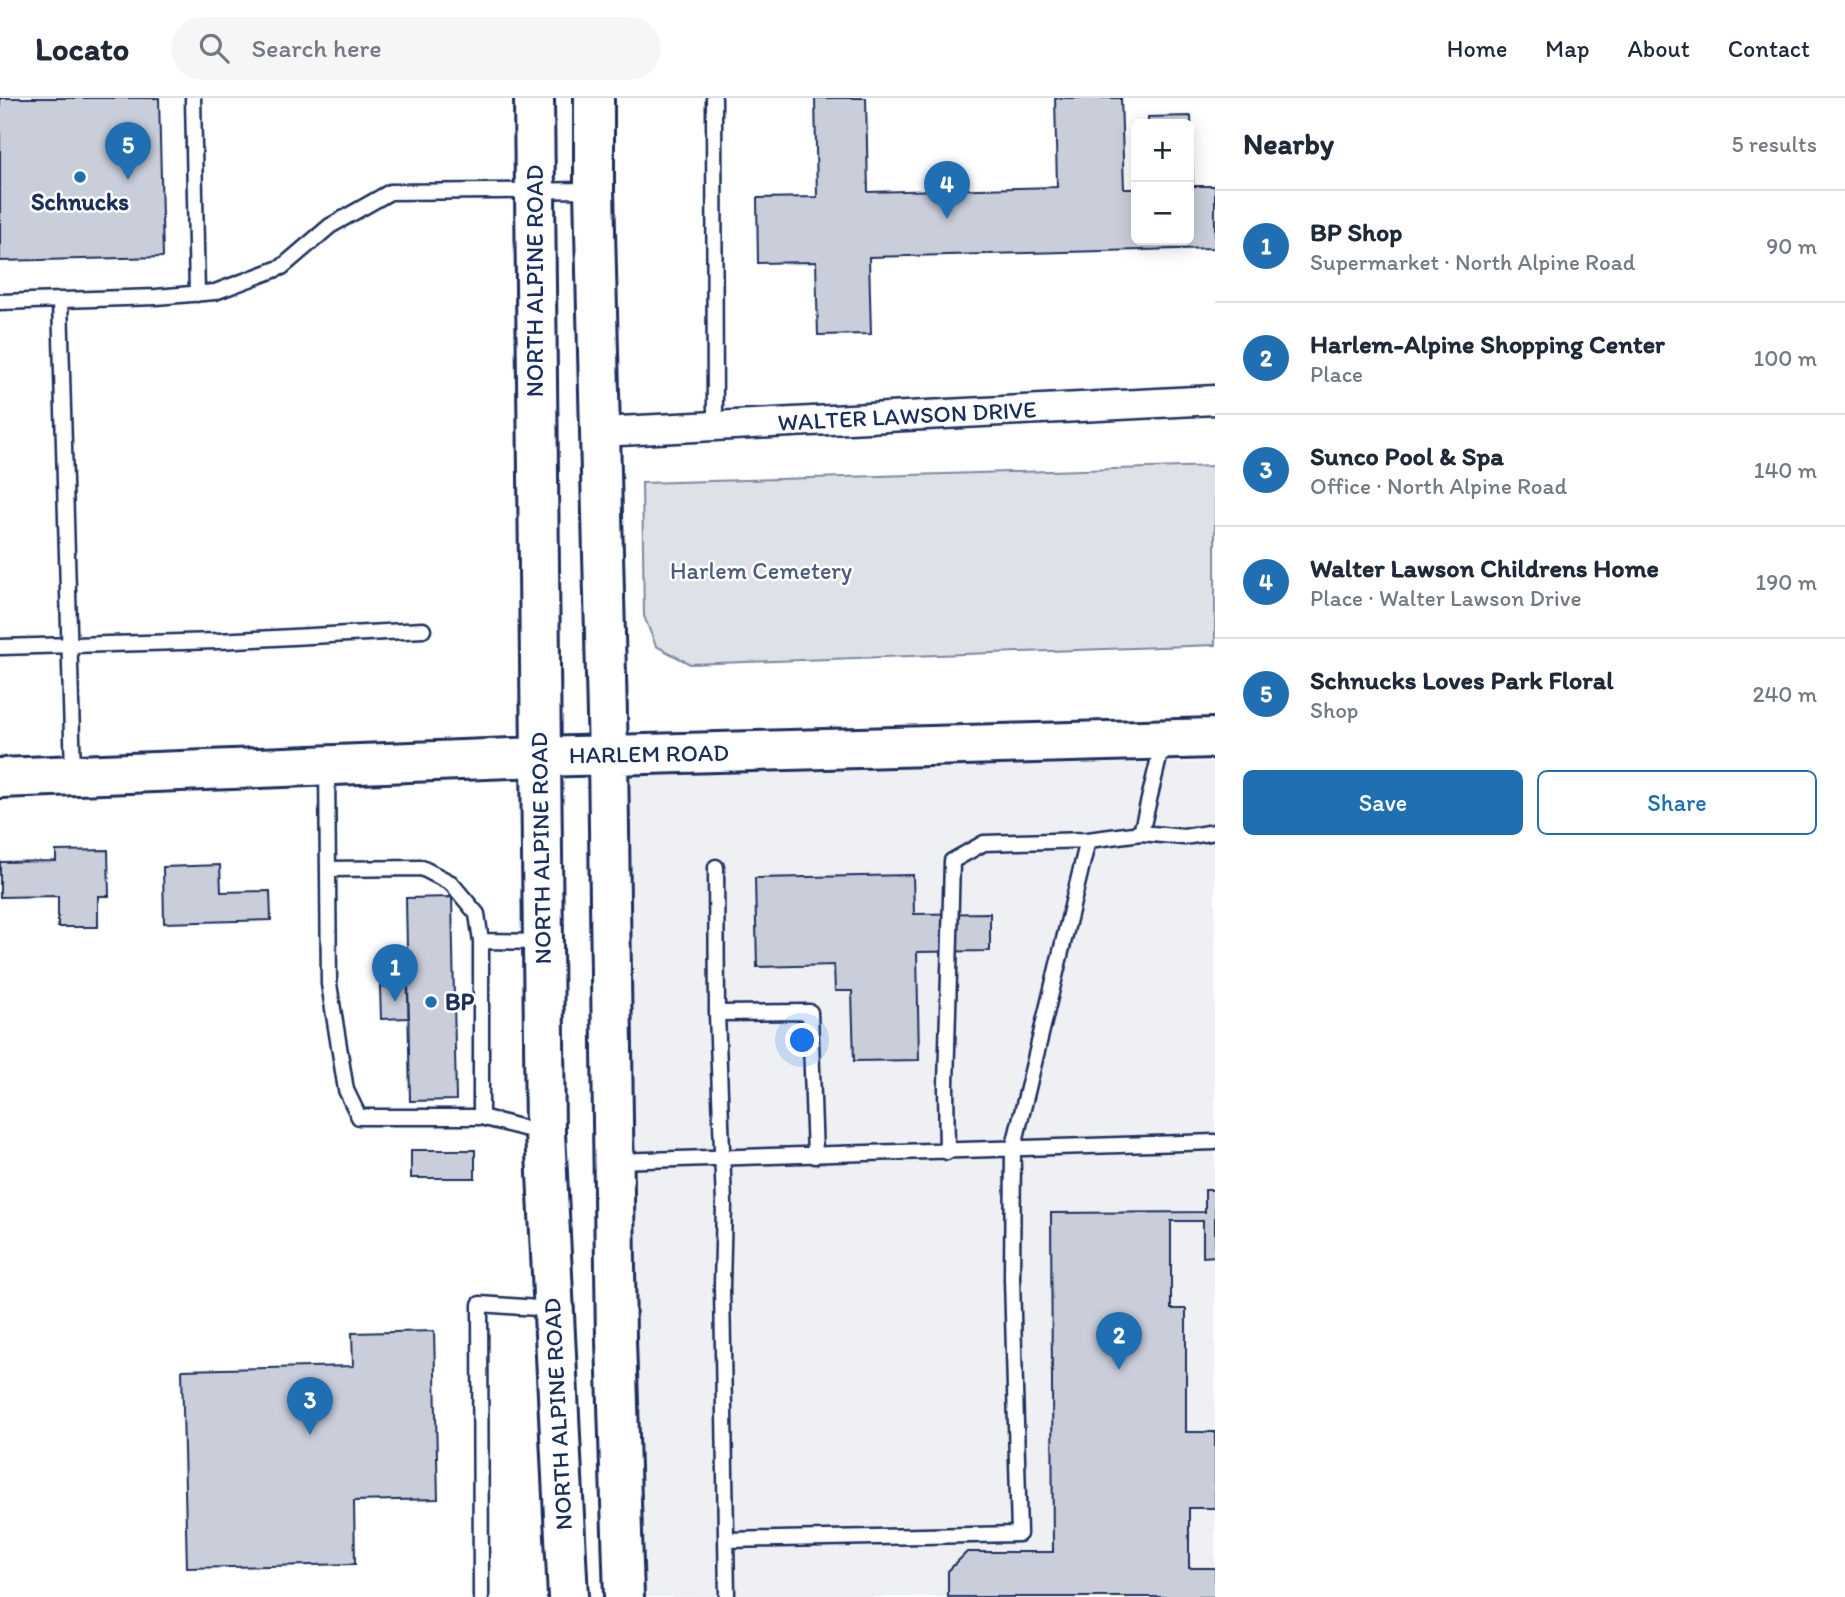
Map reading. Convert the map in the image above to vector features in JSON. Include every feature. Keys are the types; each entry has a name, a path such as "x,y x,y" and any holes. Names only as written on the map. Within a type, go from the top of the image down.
{"main road":[{"name":"NORTH ALPINE ROAD","path":"534,98 545,1133 568,1597"},
{"path":"594,98 608,756 612,1161 624,1597"},
{"name":"HARLEM ROAD","path":"0,778 539,757 1215,738"}],"street":[{"name":"WALTER LAWSON DRIVE","path":"600,432 1215,401"}],"lane":[{"path":"193,98 197,294"},
{"path":"714,98 715,425"},
{"path":"0,302 215,292 282,267 330,226 390,192 594,190"},
{"path":"60,300 73,775"},
{"path":"0,647 423,630"},
{"path":"1141,833 1163,739"},
{"path":"327,766 329,984 346,1090 359,1117 481,1117 545,1133"},
{"path":"947,1152 947,1003 952,861 984,843 1088,840 1141,833 1184,837 1215,832"},
{"path":"727,1540 1019,1534 1012,1278 1013,1150 1088,840"},
{"path":"716,867 717,1013 724,1204 722,1287 727,1597"},
{"path":"328,869 422,868 451,883 477,914 481,941 481,1117"},
{"path":"481,941 542,942"},
{"path":"717,1013 810,1012 815,1156"},
{"path":"612,1161 1215,1142"},
{"path":"481,1597 480,1304 552,1309"}],"shaded area":[{"path":"1215,762 1215,1597 643,1597 626,1196 629,771"}],"green space":[{"name":"Harlem Cemetery","path":"1215,466 1215,645 690,664 656,646 644,616 642,483"}],"building":[{"name":"Schnucks","path":"0,98 159,98 163,257 0,261"},
{"path":"815,98 866,98 868,192 1057,187 1055,98 1121,98 1124,189 1131,189 1131,245 1194,245 1194,186 1215,186 1215,248 869,257 871,334 818,335 816,262 758,263 757,198 817,197"},
{"path":"1191,116 1191,119 1148,119 1148,117"},
{"path":"108,850 109,896 98,896 98,927 58,927 58,896 0,897 0,862 56,861 56,851"},
{"path":"220,865 221,892 270,891 271,920 164,923 163,867"},
{"path":"913,875 914,914 990,913 990,951 917,952 919,1060 854,1061 852,991 835,991 834,965 757,967 755,878"},
{"name":"BP","path":"452,897 456,1100 410,1101 406,898"},
{"path":"408,986 409,1018 381,1019 380,987"},
{"path":"411,1150 475,1150 475,1178 411,1178"},
{"path":"1205,1190 1215,1190 1215,1256 1203,1257 1203,1221 1171,1221 1171,1309 1186,1309 1186,1432 1215,1432 1215,1508 1189,1508 1189,1568 1215,1568 1215,1597 948,1597 948,1571 967,1552 1053,1552 1051,1213 1205,1212"},
{"path":"434,1331 438,1499 354,1501 355,1564 187,1568 182,1370 353,1366 352,1333"}],"place":[{"name":"Schnucks","path":"80,177"},
{"name":"Schnucks Loves Park Floral","path":"128,180"},
{"name":"Walter Lawson Childrens Home","path":"947,219"},
{"name":"BP Shop","path":"395,1002"},
{"name":"BP","path":"431,1002"},
{"name":"Harlem-Alpine Shopping Center","path":"1119,1370"},
{"name":"Sunco Pool & Spa","path":"310,1435"}]}
